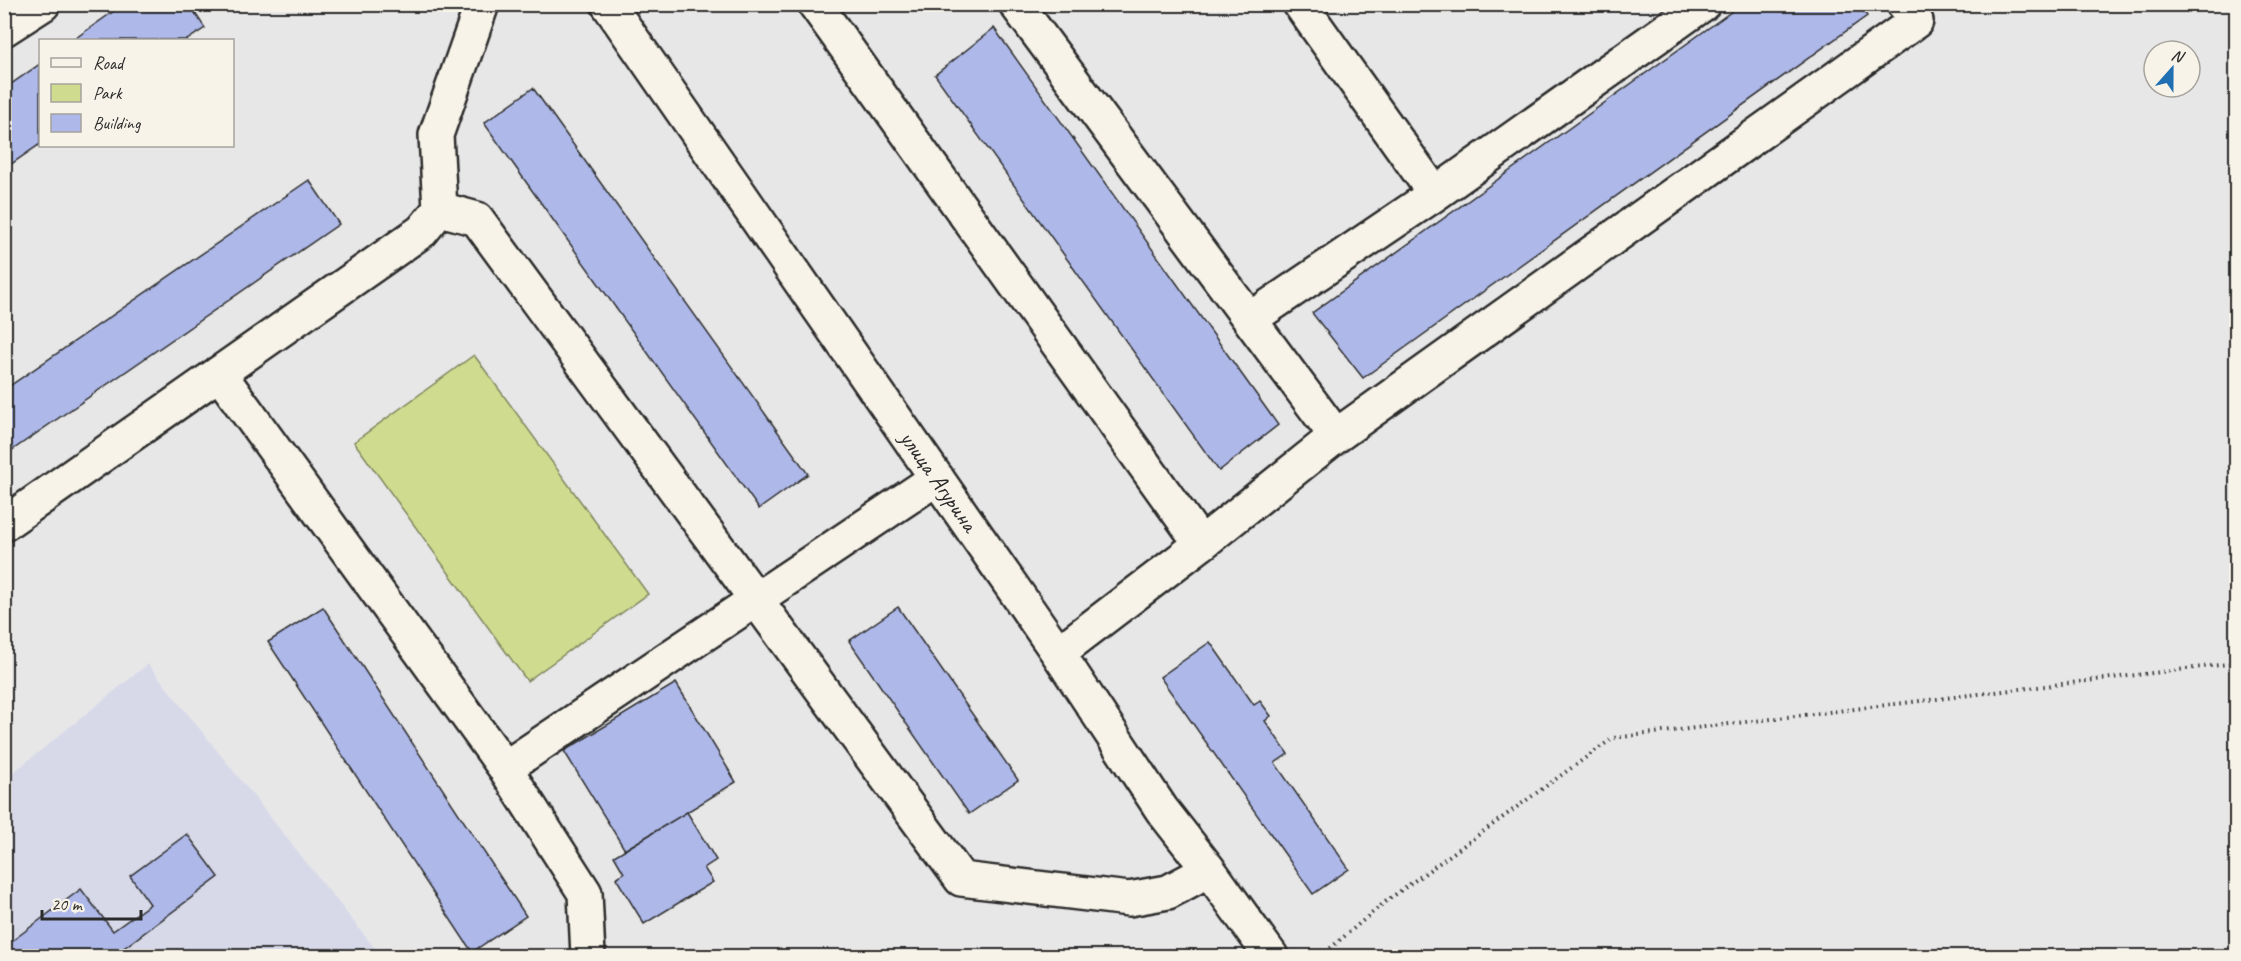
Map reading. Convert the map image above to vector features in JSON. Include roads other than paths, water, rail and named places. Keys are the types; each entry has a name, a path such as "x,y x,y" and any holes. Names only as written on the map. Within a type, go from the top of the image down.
{"street":[{"path":"4,29 43,4"},
{"path":"4,524 423,231 440,210 435,135 482,4"},
{"name":"улица Агурина","path":"608,4 1058,653 1162,810 1209,870 1271,957"},
{"path":"814,4 1201,544"},
{"path":"1016,4 1336,436"},
{"path":"1300,4 1434,194"},
{"path":"1250,320 1434,194 1703,4"},
{"path":"1058,653 1201,544 1336,436 1916,21 1904,4"},
{"path":"440,210 477,219 961,879 1129,900 1167,892 1209,870"},
{"path":"219,373 505,768 585,893 588,957"},
{"path":"505,768 937,478"}]}
